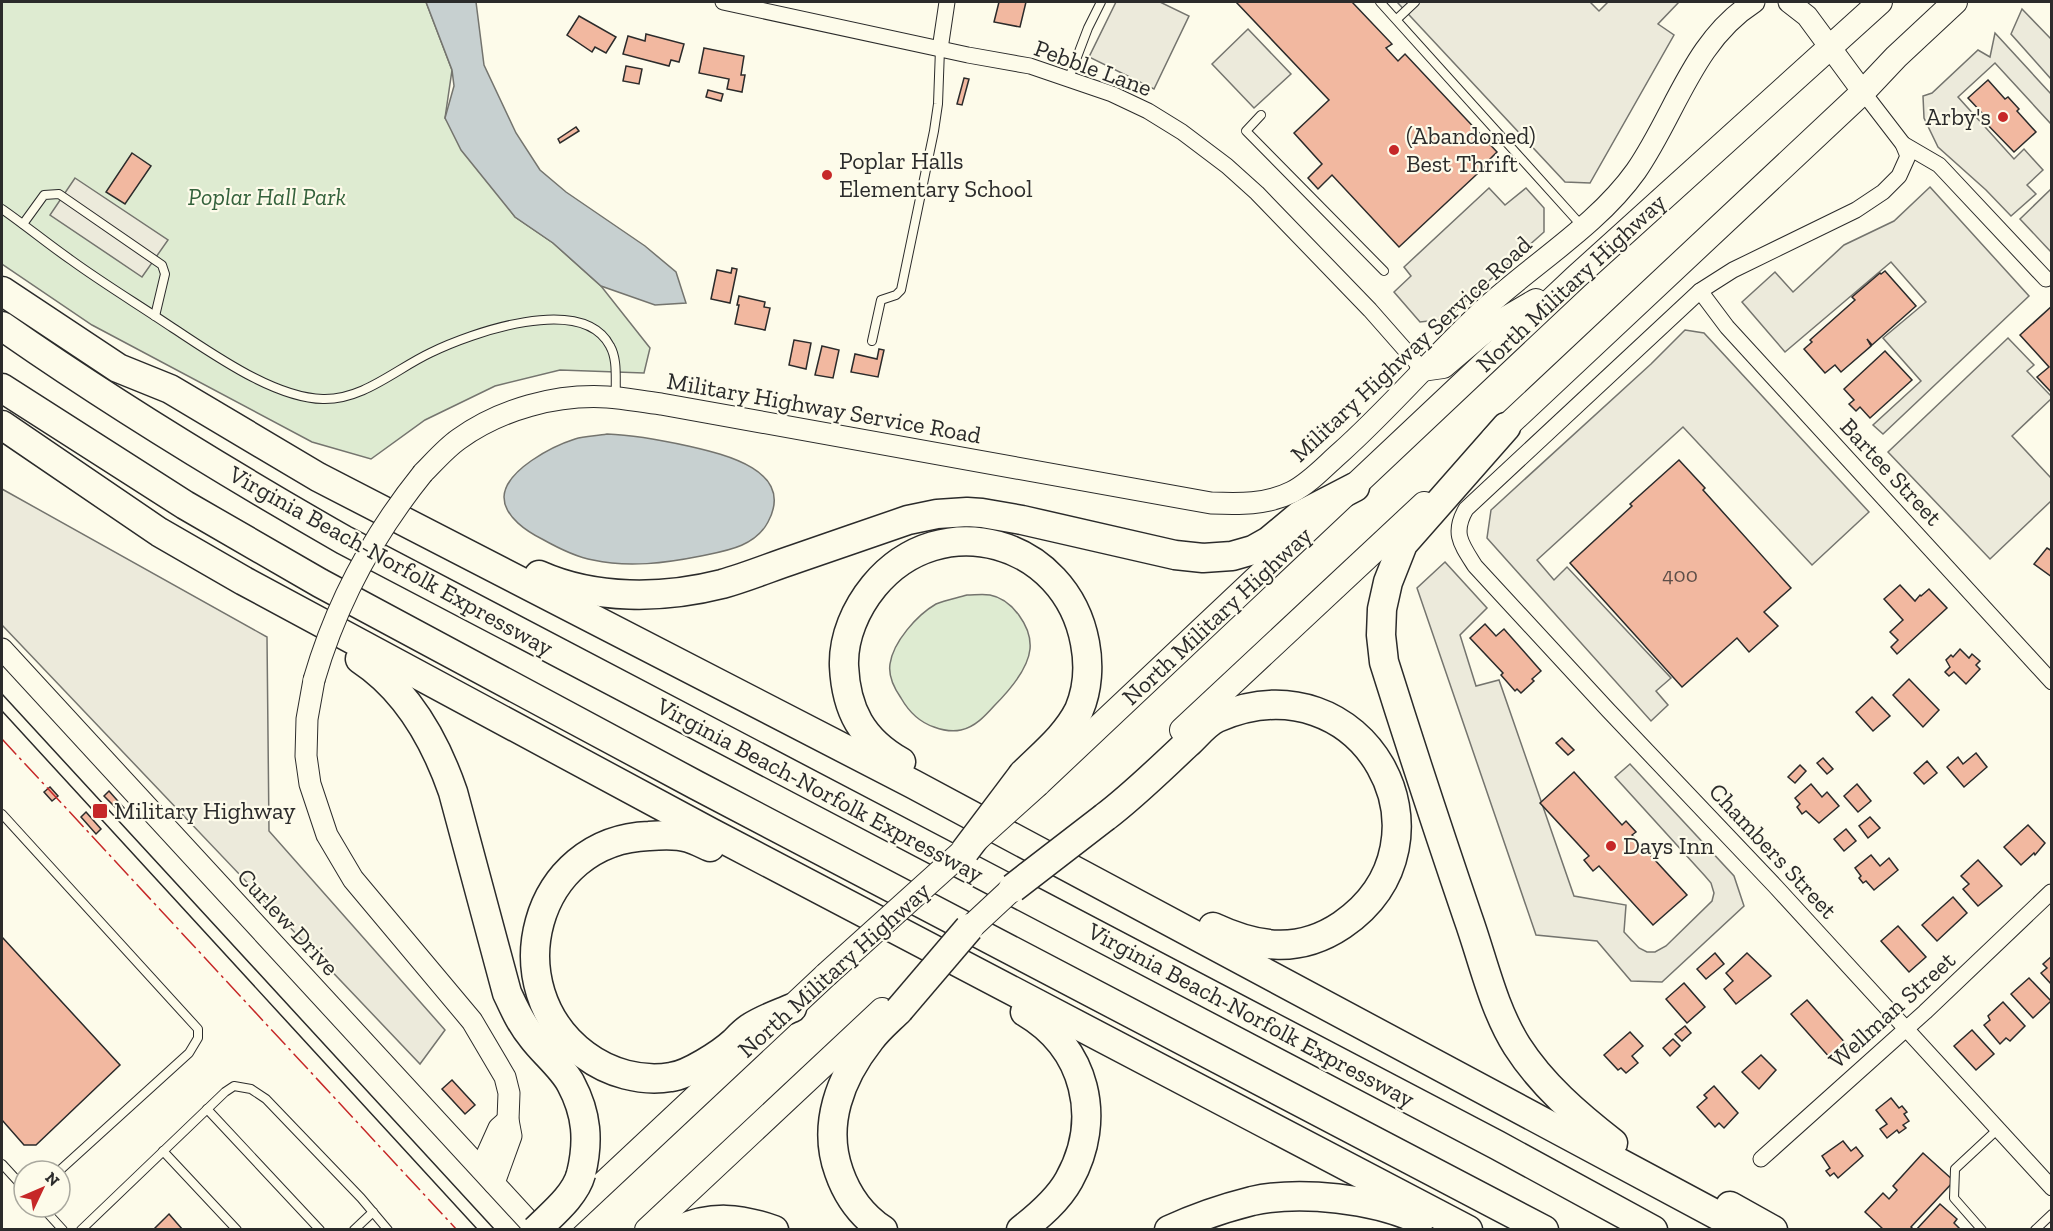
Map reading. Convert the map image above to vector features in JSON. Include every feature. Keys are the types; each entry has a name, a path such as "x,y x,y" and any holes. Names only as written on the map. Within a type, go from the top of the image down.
{"highway":[{"path":"2,291 118,368 170,389 318,477 654,649 1091,879 1745,1230"},
{"name":"Virginia Beach-Norfolk Expressway","path":"2,326 146,423 344,540 1487,1139 1653,1230"},
{"path":"2,387 185,505 331,589 696,785 1544,1230"},
{"path":"2,425 159,532 244,581 584,765 1468,1230"},
{"path":"1506,427 1402,544 1388,582 1382,609 1384,662 1438,831 1499,1009 1517,1045 1540,1076 1587,1123 1616,1145 1773,1230"},
{"path":"418,530 520,566 559,584 628,594 654,594 723,584 908,520 937,514 967,512 1022,520 1175,555 1203,558 1232,556 1253,550 1269,541 1299,516 1355,487"},
{"path":"965,850 1030,779 1066,732 1079,709 1084,693 1088,671 1087,653 1083,631 1072,603 1046,570 1028,557 992,544 954,542 932,546 912,554 881,577 854,617 847,638 844,660 845,683 850,704 859,724 869,738 886,754 917,772 1017,840"},
{"path":"244,581 371,666 392,684 430,736 444,764 507,993 532,1037 571,1082 586,1128 588,1182 579,1181 562,1204 536,1230"},
{"path":"1013,888 1215,719 1249,706 1295,705 1334,719 1364,742 1379,762 1387,778 1396,819 1395,840 1384,878 1371,899 1353,917 1332,932 1312,940 1291,945 1265,945 1236,937 1192,917 1091,879"},
{"path":"792,1008 750,1027 714,1058 674,1077 634,1077 613,1071 593,1061 576,1048 550,1017 541,997 536,975 534,953 537,931 544,906 568,870 584,856 603,846 640,836 688,837 811,885"},
{"path":"883,1230 853,1201 842,1182 835,1162 831,1136 834,1110 840,1089 850,1070 893,1008 969,928"},
{"path":"905,934 1034,1018 1058,1039 1071,1055 1080,1074 1086,1115 1080,1155 1058,1195 1040,1216 1021,1230"},
{"path":"1169,1230 1254,1201 1297,1197 1340,1199 1374,1204 1406,1214 1439,1230"},
{"path":"678,1230 698,1221 719,1220 756,1223 774,1230"}],"main road":[{"name":"North Military Highway","path":"1030,779 1355,487 1576,277 1880,2"},
{"path":"1100,814 1506,427 1863,92 1896,57 1955,2"},
{"path":"1422,369 1443,366 1483,332 1576,277"},
{"name":"North Military Highway","path":"554,1230 588,1182 792,1008 965,850"},
{"path":"969,928 1013,888"},
{"path":"647,1230 893,1008"}],"street":[{"name":"Pebble Lane","path":"723,2 1030,66 1112,94 1148,111 1182,132 1227,166 1257,193 1370,310 1422,369"},
{"path":"940,49 947,2"},
{"name":"Military Highway Service Road","path":"488,1176 512,1136 508,1120 509,1093 505,1077 472,1021 353,879 327,835 310,784 306,756 307,720 314,680 323,650 357,572 398,504 423,473 459,439 489,422 523,408 552,400 582,397 616,398 662,404 1211,503 1242,504 1266,501 1304,485 1373,424 1422,369 1484,309 1617,194 1636,170 1685,80 1706,48 1739,11 1754,2"},
{"path":"1700,291 1733,270 1830,225 1856,210 1883,192 1899,176 1908,156 1903,144 1808,16 1790,2"},
{"path":"1903,144 1939,165 2046,279"},
{"name":"Chambers Street","path":"1700,291 1466,509 1460,519 1458,533 1461,545 1475,566 1776,887 2052,1188"},
{"name":"Bartee Street","path":"1700,291 1727,327 2052,682"},
{"name":"Curlew Drive","path":"2,649 536,1230"},
{"name":"Wellman Street","path":"1761,1159 1906,1028 2051,892"}],"lane":[{"path":"1069,78 1088,28 1101,2"},
{"path":"1380,2 1582,226"},
{"path":"1397,19 1415,2"},
{"path":"872,341 881,300 896,295 901,290 934,131 938,104 940,49"},
{"path":"1261,115 1246,131 1383,271"},
{"path":"23,224 44,195 59,194 162,265 165,274 155,316"},
{"path":"2,209 71,260 216,356 293,393 322,399 340,398 361,391 427,354 454,342 496,329 531,322 561,320 581,322 594,328 611,346 615,360 616,398"},
{"path":"2,814 198,1029 198,1038 189,1053 72,1159"},
{"path":"81,1230 234,1086 251,1089 266,1099 388,1230"},
{"path":"207,1109 321,1230"},
{"path":"1982,1230 1954,1198 1955,1169 1998,1129"},
{"path":"163,1151 237,1230"},
{"path":"354,1230 373,1212"},
{"path":"2035,1230 2052,1214"}],"green space":[{"name":"Poplar Hall Park","path":"2,2 426,2 452,70 445,118 515,217 553,243 601,286 650,348 644,373 560,370 495,386 425,420 371,459 312,442 92,325 2,264"},
{"path":"967,595 990,595 1013,608 1028,632 1030,649 1026,665 987,714 966,729 947,730 929,725 911,712 894,686 890,664 901,638 921,615 936,604"}],"shaded area":[{"path":"426,2 476,2 484,65 516,133 540,170 566,192 645,246 676,272 686,303 655,305 601,286 553,243 515,217 461,150 445,118 454,86 452,70"},
{"path":"1116,2 1160,2 1189,16 1154,89 1089,57"},
{"path":"1397,2 1590,2 1599,11 1608,2 1679,2 1658,24 1674,35 1590,183 1565,182"},
{"path":"2022,9 2051,39 2051,79 2011,34"},
{"path":"1248,29 1291,74 1254,108 1212,64"},
{"path":"1995,33 2051,94 2051,124 1995,63 1958,97 2014,159 2024,149 2043,170 2027,185 2036,194 2011,216 1938,147 1924,118 1923,96 1932,93 1978,50 1990,57"},
{"path":"75,178 168,240 142,277 50,215"},
{"path":"1930,187 2029,296 1883,434 1873,425 1921,381 1883,338 1926,302 1891,262 1785,352 1742,302 1775,272 1793,292 1844,245 1894,221"},
{"path":"1489,188 1505,205 1526,188 1544,208 1544,232 1446,319 1420,322 1394,292 1411,276 1404,267"},
{"path":"2051,189 2052,252 2020,219"},
{"path":"1685,330 1704,333 1869,512 1812,565 1683,427 1537,560 1554,580 1567,567 1671,678 1656,691 1668,705 1651,721 1487,538 1491,510"},
{"path":"2008,338 2034,365 2027,371 2051,396 2051,399 2012,436 2051,478 2051,501 1990,559 1888,452"},
{"path":"607,434 628,435 688,446 719,454 752,467 764,477 772,489 774,504 768,522 755,537 729,550 674,561 620,564 586,559 554,546 530,532 512,517 504,497 506,487 521,469 543,453 566,442"},
{"path":"2,489 267,637 269,831 445,1030 420,1064 2,625"},
{"path":"1445,562 1487,608 1460,635 1476,686 1499,680 1574,896 1626,905 1624,932 1639,948 1647,952 1655,952 1666,946 1712,901 1714,893 1711,883 1615,777 1630,764 1734,876 1744,906 1662,982 1631,981 1597,941 1536,935 1417,588"}],"building":[{"path":"999,2 1026,2 1020,27 994,22"},
{"path":"1236,2 1352,2 1392,44 1386,48 1398,61 1405,54 1497,152 1489,160 1491,161 1399,247 1332,175 1318,189 1308,178 1322,164 1294,133 1329,100"},
{"path":"579,16 616,37 606,53 595,47 592,52 567,35"},
{"path":"646,34 684,44 679,62 671,60 669,66 623,54 628,36 645,41"},
{"path":"704,48 744,56 741,75 745,75 742,92 727,89 729,79 699,73"},
{"path":"626,66 642,69 639,84 623,81"},
{"path":"964,78 969,79 962,105 957,104"},
{"name":"Arby's","path":"1988,80 2005,99 2008,97 2036,132 2014,152 1981,118 1985,116 1968,98"},
{"path":"708,90 723,94 721,101 706,97"},
{"path":"576,127 579,131 560,143 558,139"},
{"path":"132,153 151,166 125,204 106,192"},
{"path":"732,268 737,269 730,303 711,299 717,270 731,273"},
{"path":"1885,271 1916,306 1872,345 1867,339 1871,346 1841,372 1835,365 1825,373 1804,349 1812,342 1810,340 1855,300 1852,297"},
{"path":"739,296 765,302 764,307 770,308 765,330 735,324"},
{"path":"2052,306 2052,393 2037,377 2049,367 2020,335"},
{"path":"794,340 811,343 806,369 789,365"},
{"path":"822,346 839,350 833,378 815,375"},
{"path":"879,349 884,350 878,377 851,372 855,354 877,359"},
{"path":"1885,351 1912,380 1870,418 1860,407 1856,411 1849,404 1854,400 1844,389"},
{"path":"1679,460 1791,588 1764,612 1778,626 1749,652 1737,638 1682,687 1570,563"},
{"path":"2047,548 2052,551 2052,577 2034,564"},
{"path":"1900,585 1915,601 1929,589 1947,608 1897,654 1891,647 1898,640 1890,632 1903,620 1884,599"},
{"path":"1485,624 1496,636 1504,629 1541,671 1521,693 1517,689 1515,691 1501,675 1503,673 1470,638"},
{"path":"1960,649 1969,658 1972,654 1980,661 1976,665 1980,669 1966,684 1954,672 1949,676 1945,672 1950,667 1946,660 1951,655 1953,657"},
{"path":"1909,679 1939,710 1923,727 1893,695"},
{"path":"1872,697 1890,716 1873,731 1856,712"},
{"path":"1562,738 1574,750 1568,755 1556,743"},
{"path":"1976,753 1987,767 1964,787 1947,767 1958,757 1963,764"},
{"path":"1823,758 1833,769 1827,774 1817,763"},
{"path":"1927,761 1937,773 1924,784 1914,773"},
{"path":"1800,765 1806,771 1795,783 1788,777"},
{"name":"Days Inn","path":"1574,772 1622,825 1626,821 1636,832 1632,835 1687,895 1653,925 1599,866 1593,871 1584,860 1589,856 1540,803"},
{"path":"1811,784 1822,797 1827,792 1839,806 1819,823 1806,811 1802,814 1797,807 1800,804 1795,798"},
{"path":"1857,784 1871,801 1858,812 1844,796"},
{"path":"50,787 58,796 52,801 44,792"},
{"path":"109,791 124,808 120,812 104,796"},
{"path":"86,812 101,829 96,834 81,817"},
{"path":"1870,817 1880,828 1868,838 1859,826"},
{"path":"2028,825 2045,843 2035,855 2034,853 2021,865 2004,847"},
{"path":"1846,829 1856,841 1844,851 1834,839"},
{"path":"1871,855 1880,866 1889,858 1898,870 1874,890 1866,881 1863,883 1855,868"},
{"path":"1978,860 2002,886 1978,906 1963,889 1969,884 1961,876"},
{"path":"1953,897 1967,913 1937,941 1922,925"},
{"path":"1898,926 1926,957 1909,972 1881,941"},
{"path":"2,937 120,1065 36,1145 24,1145 2,1120"},
{"path":"1715,953 1724,964 1706,979 1697,969"},
{"path":"1747,953 1771,976 1736,1004 1724,989 1733,981 1726,973"},
{"path":"2052,956 2052,985 2041,973 2047,968 2043,964"},
{"path":"2029,978 2051,1001 2033,1018 2011,994"},
{"path":"1684,983 1705,1007 1687,1023 1666,999"},
{"path":"1807,1000 1847,1045 1831,1059 1791,1014"},
{"path":"2003,1002 2025,1026 2010,1041 2006,1038 2000,1044 1984,1025 1990,1020 1988,1016"},
{"path":"1685,1026 1691,1033 1682,1041 1675,1034"},
{"path":"1972,1030 1994,1054 1976,1070 1954,1046"},
{"path":"1630,1032 1643,1046 1632,1056 1638,1063 1626,1073 1621,1068 1618,1070 1604,1055"},
{"path":"1673,1039 1680,1046 1670,1056 1663,1048"},
{"path":"1761,1055 1776,1070 1759,1089 1742,1072"},
{"path":"452,1080 475,1105 465,1114 442,1089"},
{"path":"1714,1086 1738,1113 1724,1128 1719,1123 1715,1127 1697,1107 1707,1098 1704,1095"},
{"path":"1891,1098 1899,1108 1902,1106 1907,1112 1904,1114 1909,1121 1903,1125 1906,1128 1899,1133 1897,1130 1887,1138 1880,1129 1887,1124 1876,1110"},
{"path":"1843,1141 1851,1151 1856,1147 1863,1156 1838,1178 1834,1173 1830,1176 1826,1171 1830,1168 1822,1156"},
{"path":"1923,1153 1954,1181 1911,1227 1914,1230 1884,1230 1865,1212 1883,1193 1889,1199 1897,1190 1893,1186"},
{"path":"1940,1204 1957,1219 1954,1223 1961,1230 1916,1230"},
{"path":"169,1214 183,1230 153,1230"}],"tram line":[{"path":"2,694 495,1230"},
{"path":"2,711 478,1230"}],"power":[{"path":"2,739 457,1230"}],"place":[{"name":"Arby's","path":"2003,117"},
{"name":"(Abandoned) Best Thrift","path":"1394,150"},
{"name":"Poplar Halls Elementary School","path":"827,175"},
{"name":"Military Highway","path":"100,811"},
{"name":"Days Inn","path":"1611,846"}]}
